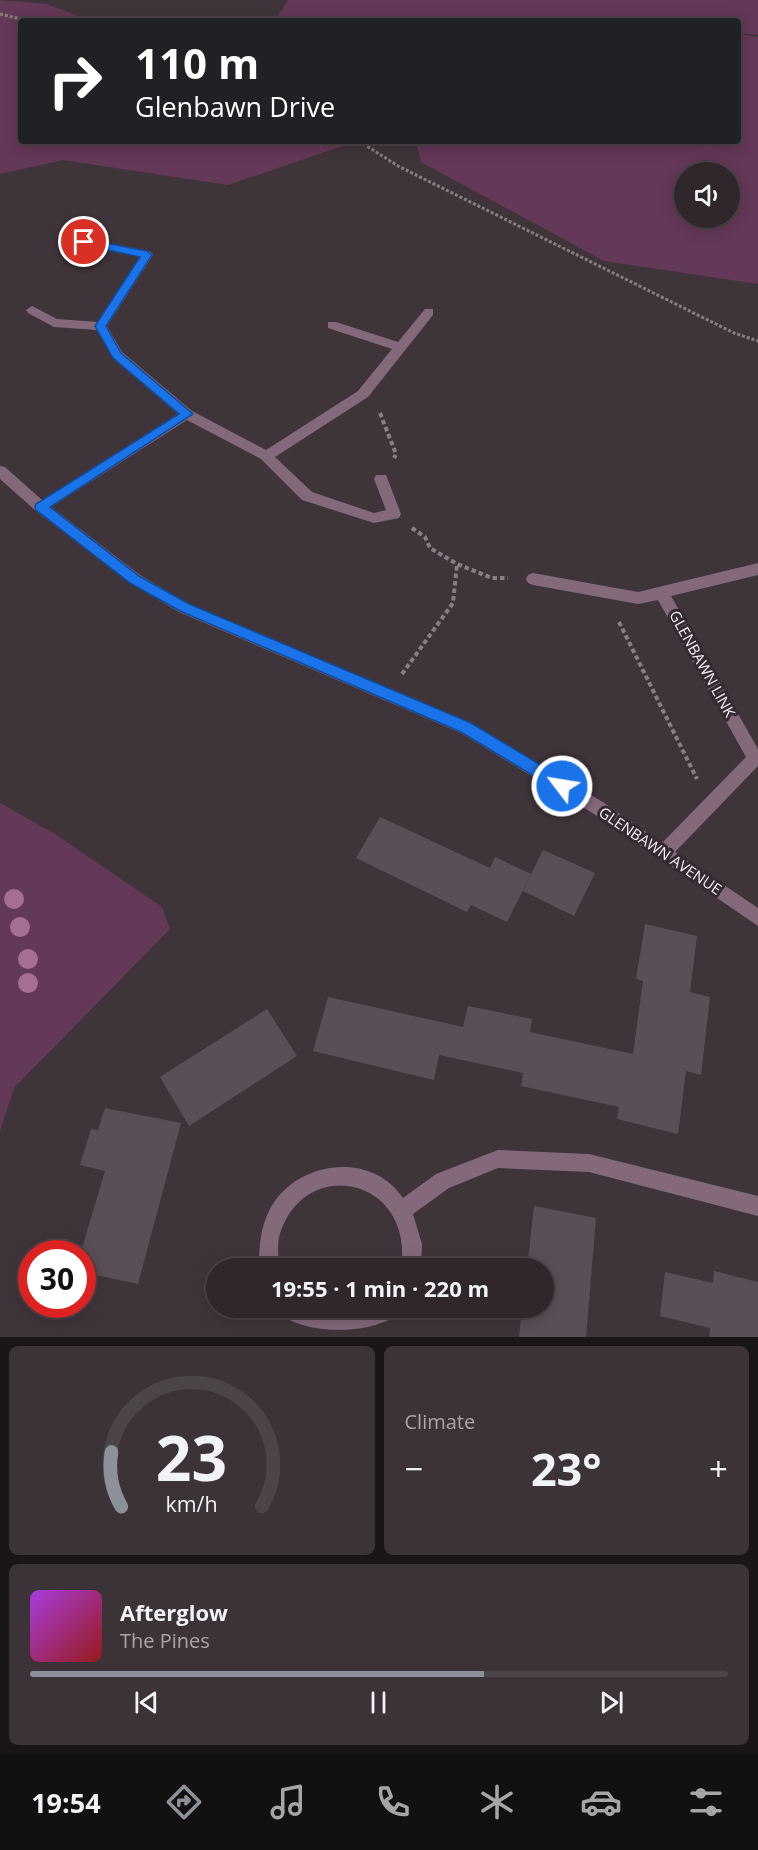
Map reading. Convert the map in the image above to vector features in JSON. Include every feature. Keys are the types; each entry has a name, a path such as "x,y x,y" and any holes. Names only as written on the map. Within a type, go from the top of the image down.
{"street":[{"path":"63,238 147,255 101,326"},
{"path":"32,310 54,323 101,326"},
{"path":"266,456 363,394 429,312"},
{"path":"332,325 399,347"},
{"path":"101,326 117,355 187,414 266,456 308,496 374,518 394,514 381,479"},
{"path":"41,507 187,414"},
{"name":"GLENBAWN AVENUE","path":"0,471 41,507 135,579 184,608 466,728 600,809 758,918"},
{"name":"GLENBAWN LINK","path":"663,853 757,758 662,592 758,569"},
{"path":"533,579 638,598 662,592"},
{"path":"402,1210 443,1181 498,1160 589,1163 758,1206"},
{"path":"267,1258 270,1232 281,1208 297,1190 319,1178 342,1174 366,1178 386,1191 402,1210 411,1233 413,1258"},
{"path":"297,1318 303,1323 327,1332 351,1332 374,1323 380,1318"}],"path":[{"path":"0,14 18,18"},
{"path":"364,144 398,166 735,333 758,341"},
{"path":"363,394 376,405 396,454 381,479"},
{"path":"394,514 425,537 430,548 457,564 492,578 533,579"},
{"path":"388,694 453,603 457,564"},
{"path":"604,591 710,804"}],"shaded area":[{"path":"0,0 47,4 83,18 18,18 18,144 348,144 228,185 63,160 0,174"},
{"path":"288,0 758,0 758,35 741,33 741,18 277,18"},
{"path":"741,34 758,37 758,284 604,261 421,162 417,144 741,144"},
{"path":"0,803 55,834 162,907 170,929 14,1088 0,1131"}],"building":[{"path":"380,817 490,868 495,857 531,874 507,922 471,905 467,912 356,858"},
{"path":"543,850 595,873 574,916 523,891"},
{"path":"645,924 697,936 690,992 710,997 701,1075 686,1071 678,1134 617,1119 619,1107 521,1086 523,1073 439,1055 434,1080 313,1051 328,997 463,1027 468,1006 532,1019 530,1032 633,1054 643,981 636,979"},
{"path":"267,1009 297,1056 189,1126 160,1077"},
{"path":"105,1108 181,1123 138,1284 96,1275 96,1240 84,1240 105,1171 80,1165 91,1129 98,1130"},
{"path":"534,1206 596,1218 586,1337 519,1337 521,1318 554,1318 554,1258 528,1258"},
{"path":"714,1271 758,1282 758,1337 709,1337 710,1328 660,1316 665,1272 713,1283"}],"route":[{"path":"84,242 147,255 101,326 117,355 187,414 41,507 135,579 184,608 466,728 562,786"}]}
